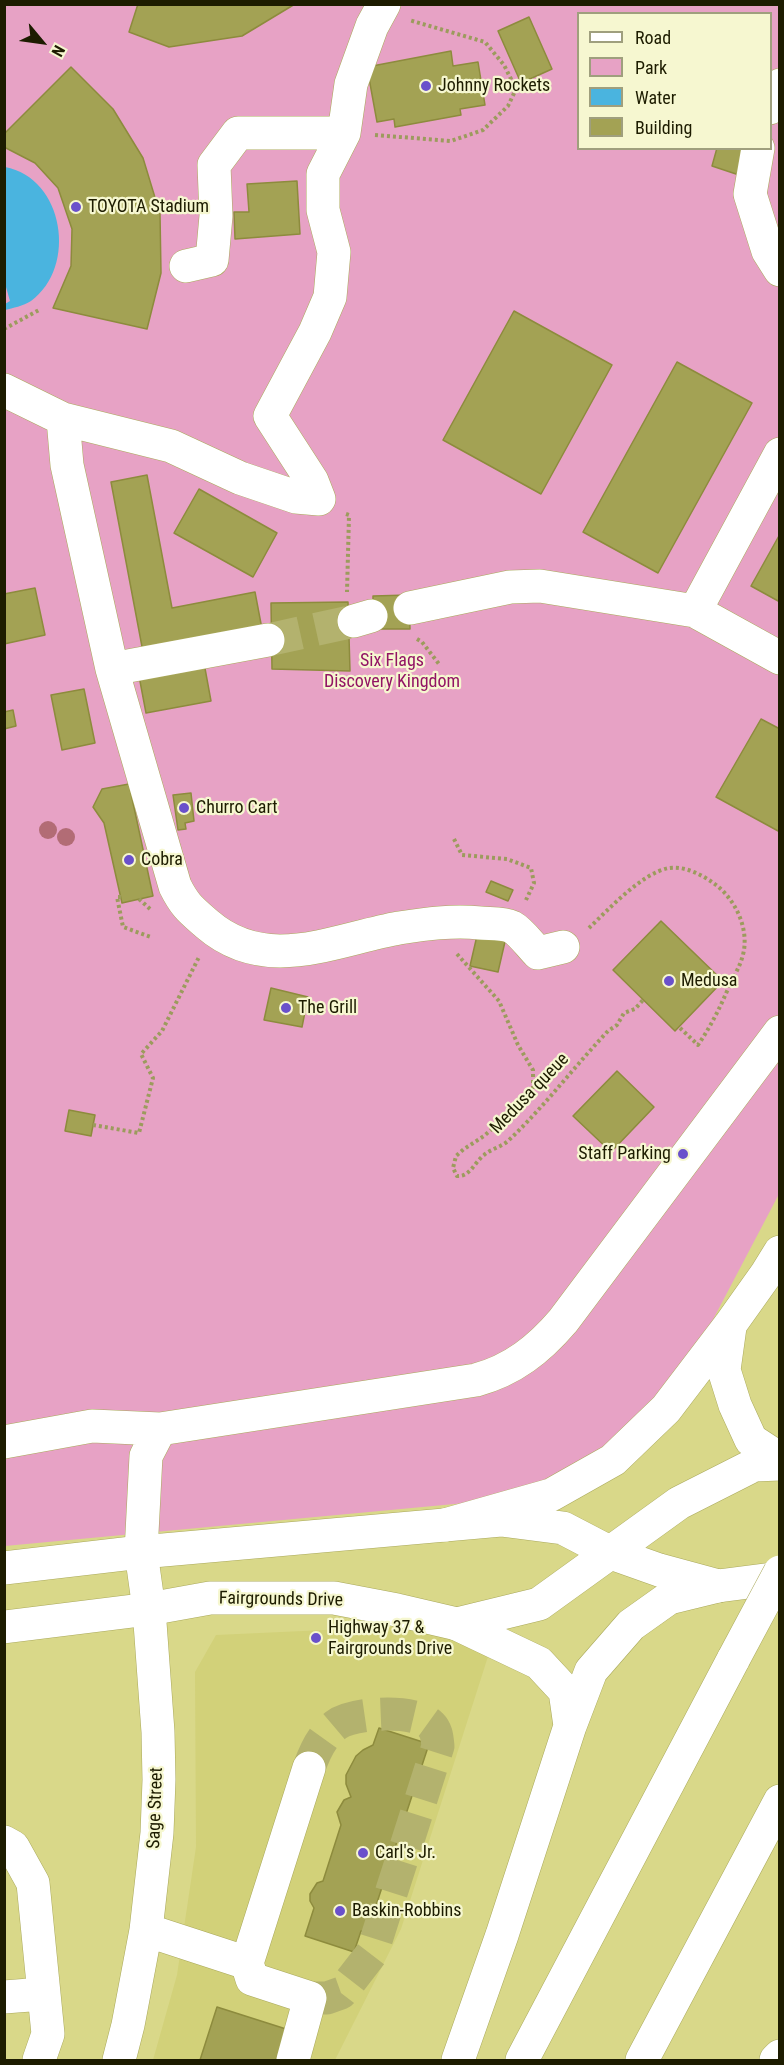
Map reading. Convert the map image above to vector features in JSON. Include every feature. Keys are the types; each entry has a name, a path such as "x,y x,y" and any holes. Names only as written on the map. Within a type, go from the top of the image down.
{"main road":[{"path":"4,390 63,419 171,446 240,478 296,497 320,499 312,481 270,417 315,332 330,297 334,252 323,210 323,174 345,133 351,84 372,26 382,8"},
{"path":"772,105 780,85"},
{"path":"186,266 212,260 216,216 214,165 238,133 345,133"},
{"path":"758,150 750,194 768,251 780,270"},
{"path":"63,419 67,465 112,669 175,886 185,905 214,930 248,947 273,952 305,950 399,928 461,921 514,928 538,953 562,947"},
{"path":"695,611 780,454"},
{"path":"411,622 510,587 540,586 695,611 780,658"},
{"path":"112,669 268,640"},
{"path":"4,1442 92,1426 160,1429 476,1380 513,1366 547,1340 563,1321 780,1032"},
{"path":"445,1525 552,1495 613,1460 666,1409 730,1325 780,1252"},
{"path":"730,1325 724,1370 735,1405 750,1440 780,1459"},
{"name":"Sage Street","path":"119,2061 146,1930 157,1833 159,1779 155,1682 141,1552 146,1456 160,1429"},
{"name":"Fairgrounds Drive","path":"4,1627 148,1609 210,1598 334,1598 457,1624 539,1604 679,1503 754,1465 780,1464"},
{"path":"4,1568 141,1552 501,1520 563,1528 611,1553 659,1570 718,1586"},
{"path":"522,2061 780,1572"},
{"path":"458,2061 570,1726 591,1671 631,1625 669,1598 718,1586 780,1578"},
{"path":"457,1624 539,1663 565,1691 570,1726"},
{"path":"293,2061 310,1998 252,1979 247,1963 309,1767"},
{"path":"642,2061 780,1801"},
{"path":"4,1842 13,1847 33,1883 48,2034 39,2061"},
{"path":"146,1930 247,1963"},
{"path":"4,1997 43,1994"},
{"path":"776,2061 780,2055"}],"path":[{"path":"345,133 451,141 483,130 508,106 516,89 504,65 485,42 382,8"},
{"path":"4,329 39,310"},
{"path":"320,499 349,515 357,612"},
{"path":"411,622 422,642 439,664"},
{"path":"454,839 462,855 507,859 531,868 534,883 514,928"},
{"path":"562,947 585,932 649,876 658,872 670,868 684,869 696,873 719,887 736,908 741,923 744,949 740,964 712,1024 698,1045 679,1027"},
{"path":"121,897 117,897 123,927 151,937"},
{"name":"Medusa queue","path":"430,924 499,1001 518,1045 533,1071 533,1089 522,1103 484,1136 456,1156 453,1168 457,1176 468,1174 485,1154 506,1143 548,1100 596,1044 617,1025 621,1016 635,1009 643,1000"},
{"path":"93,1125 139,1133 153,1078 141,1054 162,1031 184,984"}],"shaded area":[{"path":"499,1622 401,1929 335,2060 153,2060 177,1975 196,1847 195,1672 216,1635"}],"green space":[{"name":"Six Flags Discovery Kingdom","path":"5,5 779,5 779,1194 666,1409 551,1495 5,1546"}],"water":[{"path":"5,167 25,175 41,188 52,205 58,225 59,247 55,267 46,286 31,301 5,310 5,304 10,301 4,280"}],"building":[{"path":"138,4 295,4 242,36 169,47 129,32"},
{"path":"529,17 552,69 521,83 498,31"},
{"name":"Johnny Rockets","path":"451,51 453,66 478,62 485,105 460,109 461,115 395,127 394,119 377,122 367,67"},
{"path":"71,67 113,109 143,158 160,214 161,273 147,329 53,308 71,266 72,229 58,188 35,163 4,147 4,134"},
{"path":"716,150 746,150 739,175 712,166"},
{"path":"297,181 300,234 235,239 234,212 249,212 247,184"},
{"path":"514,311 612,365 541,494 443,440"},
{"path":"677,362 752,403 658,573 583,532"},
{"path":"147,475 172,608 255,592 262,629 143,652 111,482"},
{"path":"199,489 277,533 253,577 174,533"},
{"path":"780,534 780,602 751,586"},
{"path":"35,588 45,635 4,644 4,594"},
{"path":"409,595 410,629 373,629 373,596"},
{"path":"348,602 350,671 272,669 271,603"},
{"path":"204,663 211,701 146,713 139,676"},
{"path":"84,689 95,743 62,750 51,695"},
{"path":"13,710 16,726 4,729 4,712"},
{"path":"761,719 780,729 780,832 716,797"},
{"name":"Cobra","path":"129,784 153,896 122,903 104,823 93,807 102,789"},
{"name":"Churro Cart","path":"191,793 194,821 185,823 186,829 178,830 173,795"},
{"path":"491,881 513,890 508,901 486,892"},
{"path":"661,921 723,981 675,1031 613,970"},
{"path":"479,927 507,933 498,972 470,966"},
{"name":"The Grill","path":"271,988 308,997 302,1027 264,1020"},
{"path":"617,1071 654,1107 611,1152 573,1116"},
{"path":"69,1110 95,1115 91,1136 65,1131"},
{"name":"Carl's Jr.","path":"379,1728 429,1744 367,1933 361,1931 354,1952 305,1936 314,1908 310,1901 310,1894 317,1883 323,1881 341,1825 337,1812 344,1800 351,1797 346,1784 346,1775 356,1756 373,1745"},
{"path":"217,2007 286,2029 276,2060 200,2060"}],"tunnel":[{"path":"268,640 354,621"},
{"path":"309,1768 316,1750 327,1734 336,1725 356,1717 384,1714 412,1716 431,1725 436,1735 438,1746 372,1953 341,1993 327,1998 310,1998"}],"place":[{"name":"Johnny Rockets","path":"426,86"},
{"name":"TOYOTA Stadium","path":"76,207"},
{"name":"Churro Cart","path":"184,808"},
{"name":"Cobra","path":"129,860"},
{"name":"Medusa","path":"669,981"},
{"name":"The Grill","path":"286,1008"},
{"name":"Staff Parking","path":"683,1154"},
{"name":"Highway 37 & Fairgrounds Drive","path":"316,1638"},
{"name":"Carl's Jr.","path":"363,1853"},
{"name":"Baskin-Robbins","path":"340,1911"}]}
